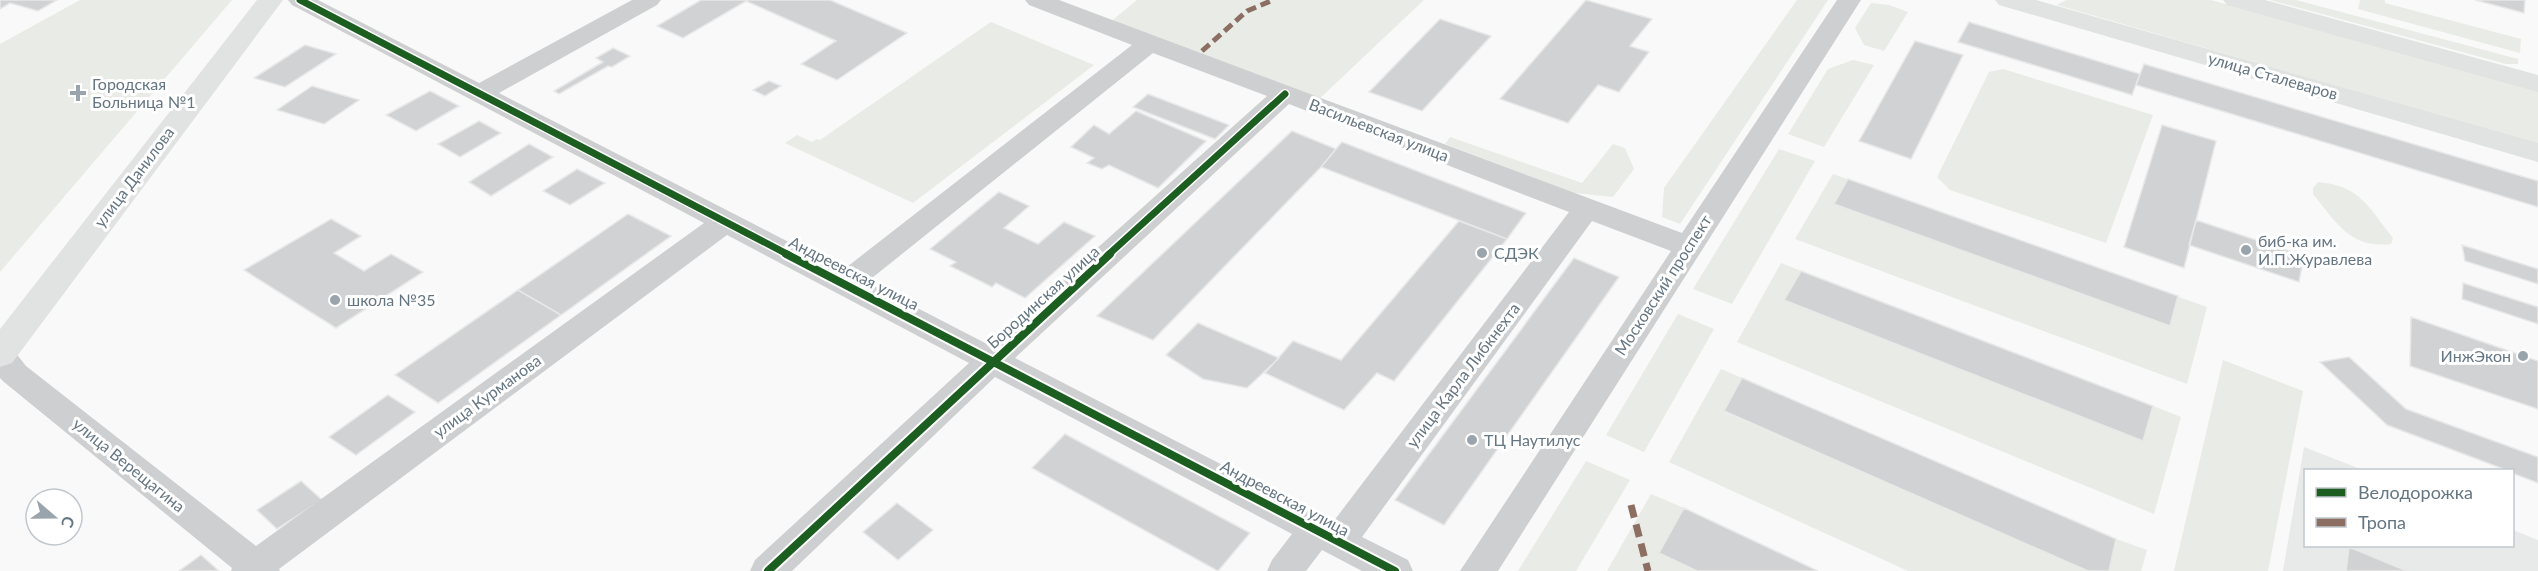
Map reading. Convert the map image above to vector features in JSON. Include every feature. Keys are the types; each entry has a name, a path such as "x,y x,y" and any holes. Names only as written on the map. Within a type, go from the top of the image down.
{"main road":[{"name":"улица Данилова","path":"0,355 270,0"},
{"name":"улица Сталеваров","path":"2008,0 2538,153"},
{"path":"2236,0 2538,84"}],"street":[{"name":"Андреевская улица","path":"300,0 1395,571"},
{"path":"480,93 649,0"},
{"name":"Васильевская улица","path":"1036,0 1688,246"},
{"name":"Московский проспект","path":"1478,571 1849,0"},
{"path":"846,283 1150,43"},
{"name":"Бородинская улица","path":"768,571 992,361 1285,94"},
{"name":"улица Карла Либкнехта","path":"1285,571 1328,535 1587,208"},
{"name":"улица Курманова","path":"256,569 725,222"},
{"name":"улица Верещагина","path":"0,355 15,374 256,569"}],"shaded area":[{"name":"Городская Больница №1","path":"80,0 232,0 0,272 0,44"},
{"path":"1137,0 1424,0 1317,101 1109,23"},
{"path":"1797,0 1828,0 1680,224 1662,217 1664,188"},
{"path":"2066,0 2211,0 2538,90 2538,144 2057,5"},
{"path":"2270,0 2296,0 2518,59 2518,64 2506,64"},
{"path":"2360,0 2385,0 2385,3 2521,39 2520,53 2358,9"},
{"path":"1871,3 1889,5 1908,12 1884,51 1864,45 1855,28"},
{"path":"991,22 1094,65 913,203 785,143 797,135 812,142 820,140"},
{"path":"1853,60 1874,65 1824,147 1788,134 1828,69"},
{"path":"2003,69 2153,115 2106,243 1950,190 1937,177 1989,72"},
{"path":"1450,137 1582,183 1613,144 1625,148 1634,169 1613,197 1574,193 1445,144"},
{"path":"1779,149 1815,161 1732,304 1693,289"},
{"path":"1833,174 2207,307 2187,384 1795,239"},
{"path":"2318,182 2333,184 2354,193 2370,208 2393,238 2391,244 2365,242 2345,231 2313,194 2313,188"},
{"path":"1781,263 1801,271 1785,300 2142,441 2153,406 2181,417 2154,514 1737,342"},
{"path":"1678,314 1714,329 1644,452 1606,435"},
{"path":"2223,360 2303,391 2268,571 2174,571"},
{"path":"1721,369 1742,378 1724,412 2088,571 1908,571 1669,462"},
{"path":"2304,447 2360,469 2304,469 2304,547 2514,547 2514,530 2538,540 2538,571 2283,571"},
{"path":"1586,461 1630,480 1576,571 1518,571"},
{"path":"1651,494 1684,508 1659,552 1697,571 1607,571"},
{"path":"2116,539 2147,550 2141,571 2109,571"}],"building":[{"path":"0,0 57,0 38,11 10,3 0,9"},
{"path":"701,0 830,0 907,33 837,80 801,64 836,41 746,1 683,38 657,26"},
{"path":"1586,0 1652,19 1630,46 1649,52 1619,92 1598,85 1568,123 1500,99"},
{"path":"2475,0 2525,0 2524,13"},
{"path":"1440,19 1491,36 1422,111 1369,92"},
{"path":"1969,22 2140,74 2132,95 1958,42"},
{"path":"1915,41 1963,55 1911,159 1859,141"},
{"path":"305,45 336,54 285,87 254,78"},
{"path":"613,48 630,56 559,94 554,91 603,62 596,58"},
{"path":"2144,64 2538,181 2538,207 2136,85"},
{"path":"769,81 781,86 765,96 753,90"},
{"path":"312,86 359,100 324,124 277,110"},
{"path":"430,91 459,106 416,131 386,115"},
{"path":"1148,94 1229,125 1215,139 1133,107"},
{"path":"1136,111 1206,141 1158,188 1109,165 1102,169 1087,163 1094,158 1071,147 1094,125 1109,134"},
{"path":"479,121 501,133 460,157 438,144"},
{"path":"2162,125 2216,141 2184,268 2124,247"},
{"path":"1292,131 1336,149 1153,340 1097,316"},
{"path":"1342,142 1526,213 1507,239 1321,167"},
{"path":"529,144 553,157 491,196 469,182"},
{"path":"577,169 605,183 570,205 543,191"},
{"path":"1848,179 2178,296 2170,326 1834,204"},
{"path":"999,192 1029,206 1004,228 1038,244 1064,222 1095,236 1025,298 996,283 992,287 950,266 956,262 930,249"},
{"path":"628,214 671,236 561,315 518,290"},
{"name":"школа №35","path":"331,219 361,236 334,253 364,271 391,254 423,272 336,328 244,270"},
{"name":"биб-ка им. И.П.Журавлева","path":"2196,220 2304,256 2299,282 2189,245"},
{"path":"1459,221 1507,239 1394,381 1377,373 1344,410 1265,373 1293,341 1341,360"},
{"path":"2462,245 2538,269 2538,284 2465,261"},
{"name":"ТЦ Наутилус","path":"1574,258 1619,277 1444,525 1395,500"},
{"path":"1801,271 2153,406 2143,441 1784,300"},
{"path":"2463,283 2538,307 2538,324 2462,299"},
{"path":"518,290 561,315 438,403 395,375"},
{"path":"2411,317 2538,361 2538,409 2410,366"},
{"path":"1198,323 1279,358 1247,388 1203,379 1166,355"},
{"path":"2349,357 2406,409 2538,457 2538,483 2514,474 2514,469 2503,469 2387,425 2320,362"},
{"path":"1742,378 2116,539 2109,571 2088,571 1724,411"},
{"path":"388,395 415,412 356,455 329,437"},
{"path":"1065,434 1250,533 1218,571 1032,468"},
{"path":"301,481 322,500 277,529 257,510"},
{"path":"897,503 933,530 898,560 863,532"},
{"path":"1684,508 1818,571 1697,571 1659,553"},
{"path":"2349,547 2407,571 2346,571"},
{"path":"201,555 219,571 179,571"}],"marked path":[{"path":"1202,51 1247,11 1273,0"},
{"path":"1631,505 1648,571"}],"cycle path":[{"path":"300,0 1395,571"},
{"path":"768,571 992,361 1285,94"}],"place":[{"name":"Городская Больница №1","path":"78,93"},
{"name":"биб-ка им. И.П.Журавлева","path":"2246,250"},
{"name":"СДЭК","path":"1482,253"},
{"name":"школа №35","path":"335,300"},
{"name":"ИнжЭкон","path":"2523,356"},
{"name":"ТЦ Наутилус","path":"1472,440"}]}
